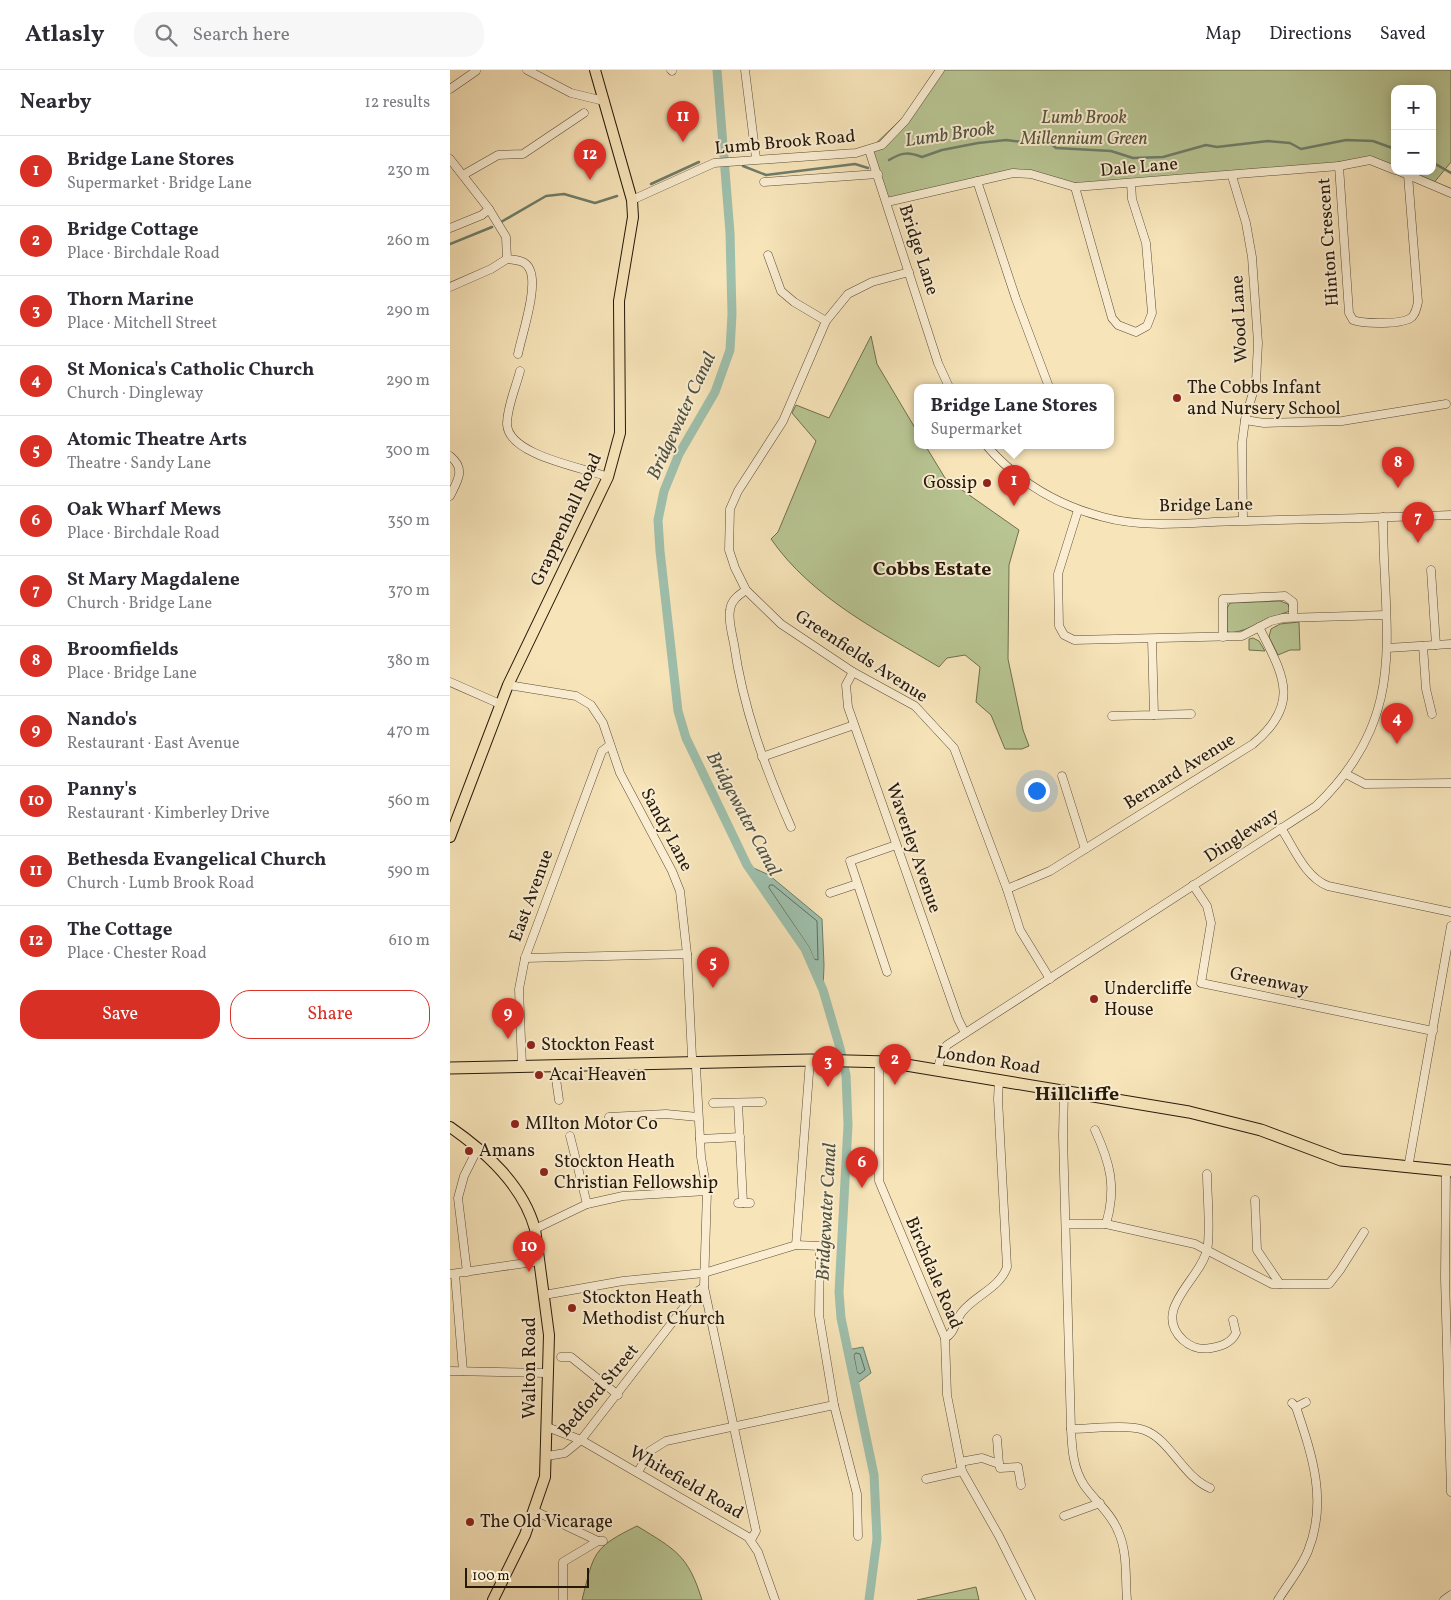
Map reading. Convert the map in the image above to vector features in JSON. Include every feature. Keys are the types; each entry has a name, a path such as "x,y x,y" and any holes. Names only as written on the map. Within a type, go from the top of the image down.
{"highway":[{"name":"London Road","path":"450,1068 810,1060 880,1062 1064,1090 1188,1112 1248,1126 1341,1160 1449,1171"}],"main road":[{"name":"Grappenhall Road","path":"450,837 508,685 608,477 620,433 619,301 632,226 632,200 594,70"},
{"name":"Walton Road","path":"450,1127 478,1148 515,1188 530,1213 535,1229 540,1261 549,1335 547,1373 548,1456 542,1492 493,1600"}],"street":[{"path":"526,70 571,93 604,101"},
{"path":"745,70 756,158"},
{"name":"Lumb Brook Road","path":"632,200 708,165 756,158 869,150 882,145 894,135 940,70"},
{"path":"450,89 476,71"},
{"path":"463,175 498,155 523,154 584,113"},
{"name":"Bridge Lane","path":"869,150 938,363 948,384"},
{"path":"450,159 489,209 506,237 507,259"},
{"name":"Dale Lane","path":"887,202 1022,172 1075,187 1232,176 1339,166 1370,160 1391,168"},
{"name":"Hinton Crescent","path":"1339,166 1350,313 1353,320 1364,324 1406,320 1414,316 1418,302 1408,175"},
{"name":"Lumb Brook Road","path":"764,182 878,174"},
{"path":"1408,175 1451,193"},
{"name":"Wood Lane","path":"1232,176 1246,223 1252,257 1258,324 1256,382 1245,420 1242,442 1243,520"},
{"path":"977,181 1016,299 1048,384"},
{"path":"1075,187 1112,318 1118,325 1136,332 1147,326 1152,313 1146,243 1132,199 1131,183"},
{"path":"450,228 482,215 489,209"},
{"path":"768,255 781,291 794,302 826,321"},
{"path":"450,287 507,259 524,263 530,269 533,282 518,354"},
{"name":"Greenfields Avenue","path":"909,272 872,282 848,294 826,321 783,421 738,491 730,510 729,550 735,568 746,590 781,624 853,672 915,706 954,748 1008,889 1020,930 1050,979"},
{"path":"520,371 507,421 510,434 543,457 565,466 608,477"},
{"path":"1245,420 1264,423 1342,421 1446,404"},
{"name":"Bridge Lane","path":"990,449 1016,475 1044,494 1078,510 1105,518 1137,522 1451,515"},
{"path":"450,456 459,465 460,472 450,496"},
{"path":"1078,510 1058,574 1059,626 1064,635 1074,640 1242,636 1270,621 1294,616 1386,615"},
{"name":"Dingleway","path":"937,1071 947,1045 1316,806 1346,774 1372,728 1382,700 1387,648 1383,517"},
{"path":"1431,570 1436,645"},
{"path":"746,590 732,601 730,610 731,625 747,710 762,757 791,826"},
{"path":"1223,637 1222,599 1285,596 1293,602 1294,616"},
{"name":"Bernard Avenue","path":"1008,889 1050,871 1253,744 1269,730 1279,715 1284,693 1282,672 1259,627"},
{"path":"1152,639 1154,715"},
{"path":"1387,648 1451,644"},
{"path":"1423,646 1426,689 1432,714"},
{"name":"Waverley Avenue","path":"853,672 845,694 854,724 958,1019 965,1033"},
{"path":"450,682 500,704"},
{"name":"Sandy Lane","path":"508,685 563,692 584,700 597,713 633,800 676,880 682,902 698,1117 707,1191 704,1287 756,1531 751,1540"},
{"path":"1112,716 1191,714"},
{"path":"762,757 854,724"},
{"name":"East Avenue","path":"522,1066 520,989 525,958 602,751 610,745"},
{"path":"1346,774 1365,784 1451,783"},
{"path":"1062,776 1085,849"},
{"path":"1281,828 1312,876 1319,882 1328,886 1451,912"},
{"path":"888,972 850,861 896,845"},
{"path":"830,893 857,884"},
{"name":"Greenway","path":"1193,885 1207,906 1211,923 1201,983 1432,1031"},
{"path":"1408,1168 1451,926"},
{"path":"525,958 686,954"},
{"path":"796,1245 810,1060"},
{"name":"Birchdale Road","path":"880,1062 879,1181 945,1338 947,1395 962,1471 999,1536 1030,1600"},
{"path":"554,1066 559,1100"},
{"path":"945,1338 951,1335 962,1312 999,1280 1007,1267 998,1099 999,1080"},
{"path":"1064,1090 1072,1452 1078,1474 1084,1485 1114,1522 1121,1540 1125,1559 1127,1600"},
{"path":"738,1102 744,1203"},
{"path":"713,1103 762,1102"},
{"path":"609,1117 666,1114 698,1117"},
{"path":"1095,1130 1107,1153 1112,1196 1106,1224"},
{"path":"570,1136 587,1204"},
{"path":"700,1139 740,1137"},
{"path":"467,1272 458,1198 464,1176 478,1148"},
{"path":"1449,1171 1448,1279 1451,1492"},
{"path":"1208,1174 1208,1250 1201,1265 1177,1300 1171,1315 1173,1327 1190,1346 1204,1349 1219,1346 1232,1340 1236,1333 1233,1320"},
{"path":"535,1229 587,1204 624,1196 707,1191"},
{"path":"1255,1200 1257,1250 1280,1284"},
{"path":"1066,1224 1106,1224 1195,1244 1272,1284 1329,1284 1364,1232"},
{"path":"544,1295 623,1281 704,1273 796,1245 820,1246 819,1315 834,1405 857,1494 858,1536"},
{"path":"462,1371 453,1274 540,1261"},
{"name":"Bedford Street","path":"548,1456 565,1453 581,1440 618,1395 695,1293 704,1287"},
{"path":"561,1358 571,1357 618,1395"},
{"path":"450,1371 547,1373"},
{"path":"1278,1600 1308,1551 1318,1513 1318,1491 1313,1460 1294,1405 1306,1402"},
{"path":"638,1472 650,1451 660,1443 734,1425 834,1405"},
{"name":"Whitefield Road","path":"547,1427 581,1440 734,1528 751,1540 758,1552 775,1600"},
{"path":"1071,1429 1130,1428 1146,1431 1156,1437 1200,1484 1210,1488"},
{"path":"996,1439 1000,1468 1018,1467 1021,1485"},
{"path":"960,1462 982,1458 999,1464"},
{"path":"926,1478 962,1471"},
{"path":"1064,1516 1100,1503"},
{"path":"535,1511 601,1541 563,1562 563,1600"},
{"path":"1444,1600 1451,1595"}],"green space":[{"name":"Lumb Brook Millennium Green","path":"942,70 1451,70 1451,162 1432,185 1408,175 1436,175 1436,85 1391,85 1391,168 1370,160 1075,187 1022,172 887,202 869,150 914,107"},
{"path":"871,336 877,364 914,426 914,449 927,449 945,478 1019,530 1009,565 1008,659 1023,730 1029,746 1022,749 1005,749 991,715 976,702 980,667 965,655 947,658 939,667 870,626 826,596 806,579 771,539 778,532 816,441 792,413 796,405 829,418"},
{"path":"1280,601 1288,604 1290,611 1245,630 1230,633 1227,631 1227,608 1230,603"},
{"path":"1299,622 1300,650 1290,650 1278,655 1269,637 1271,629 1280,624"},
{"path":"1253,638 1259,641 1265,651 1249,650 1249,639"},
{"path":"637,1526 662,1541 679,1555 686,1563 702,1600 582,1600 589,1572 597,1554 611,1540"},
{"path":"976,1587 979,1600 917,1600"}],"water":[{"path":"747,865 769,875 822,919 823,990 805,949"},
{"path":"863,1347 871,1373 855,1385 847,1350"}],"waterway":[{"name":"Bridgewater Canal","path":"717,70 730,233 732,314 730,350 715,392 679,454 664,491 658,520 660,551 678,711 686,738 747,865 805,949 823,990 846,1075 848,1125 839,1292 841,1318 874,1475 877,1539 869,1600"},
{"name":"Lumb Brook","path":"889,160 902,154 913,154 922,157 942,150 978,143 1006,140 1023,142 1034,139 1049,142 1056,148 1111,151 1133,158 1163,157 1206,145 1217,147 1268,141 1290,143 1301,149 1346,140 1373,141 1391,148"},
{"path":"651,184 699,162"},
{"name":"Lumb Brook","path":"743,166 766,175 855,164 868,168"},
{"name":"Lumb Brook","path":"1436,164 1451,173"},
{"name":"Lumb Brook","path":"501,222 546,196 564,194 595,203 617,196"},
{"name":"Lumb Brook","path":"450,244 492,227"}],"place":[{"name":"Bethesda Evangelical Church","path":"683,142"},
{"name":"The Cottage","path":"590,180"},
{"name":"The Cobbs Infant and Nursery School","path":"1177,398"},
{"name":"Gossip","path":"987,483"},
{"name":"Broomfields","path":"1398,488"},
{"name":"Bridge Lane Stores","path":"1014,506"},
{"name":"St Mary Magdalene","path":"1418,543"},
{"name":"St Monica's Catholic Church","path":"1397,744"},
{"name":"Atomic Theatre Arts","path":"713,988"},
{"name":"Undercliffe House","path":"1094,999"},
{"name":"Nando's","path":"508,1039"},
{"name":"Stockton Feast","path":"531,1045"},
{"name":"Acai Heaven","path":"539,1075"},
{"name":"Bridge Cottage","path":"895,1085"},
{"name":"Thorn Marine","path":"828,1087"},
{"name":"MIlton Motor Co","path":"515,1124"},
{"name":"Amans","path":"469,1151"},
{"name":"Stockton Heath Christian Fellowship","path":"544,1172"},
{"name":"Oak Wharf Mews","path":"862,1188"},
{"name":"Panny's","path":"529,1272"},
{"name":"Stockton Heath Methodist Church","path":"572,1308"},
{"name":"The Old Vicarage","path":"470,1522"}],"district":[{"name":"Cobbs Estate","path":"932,570"},
{"name":"Hillcliffe","path":"1077,1095"}]}
